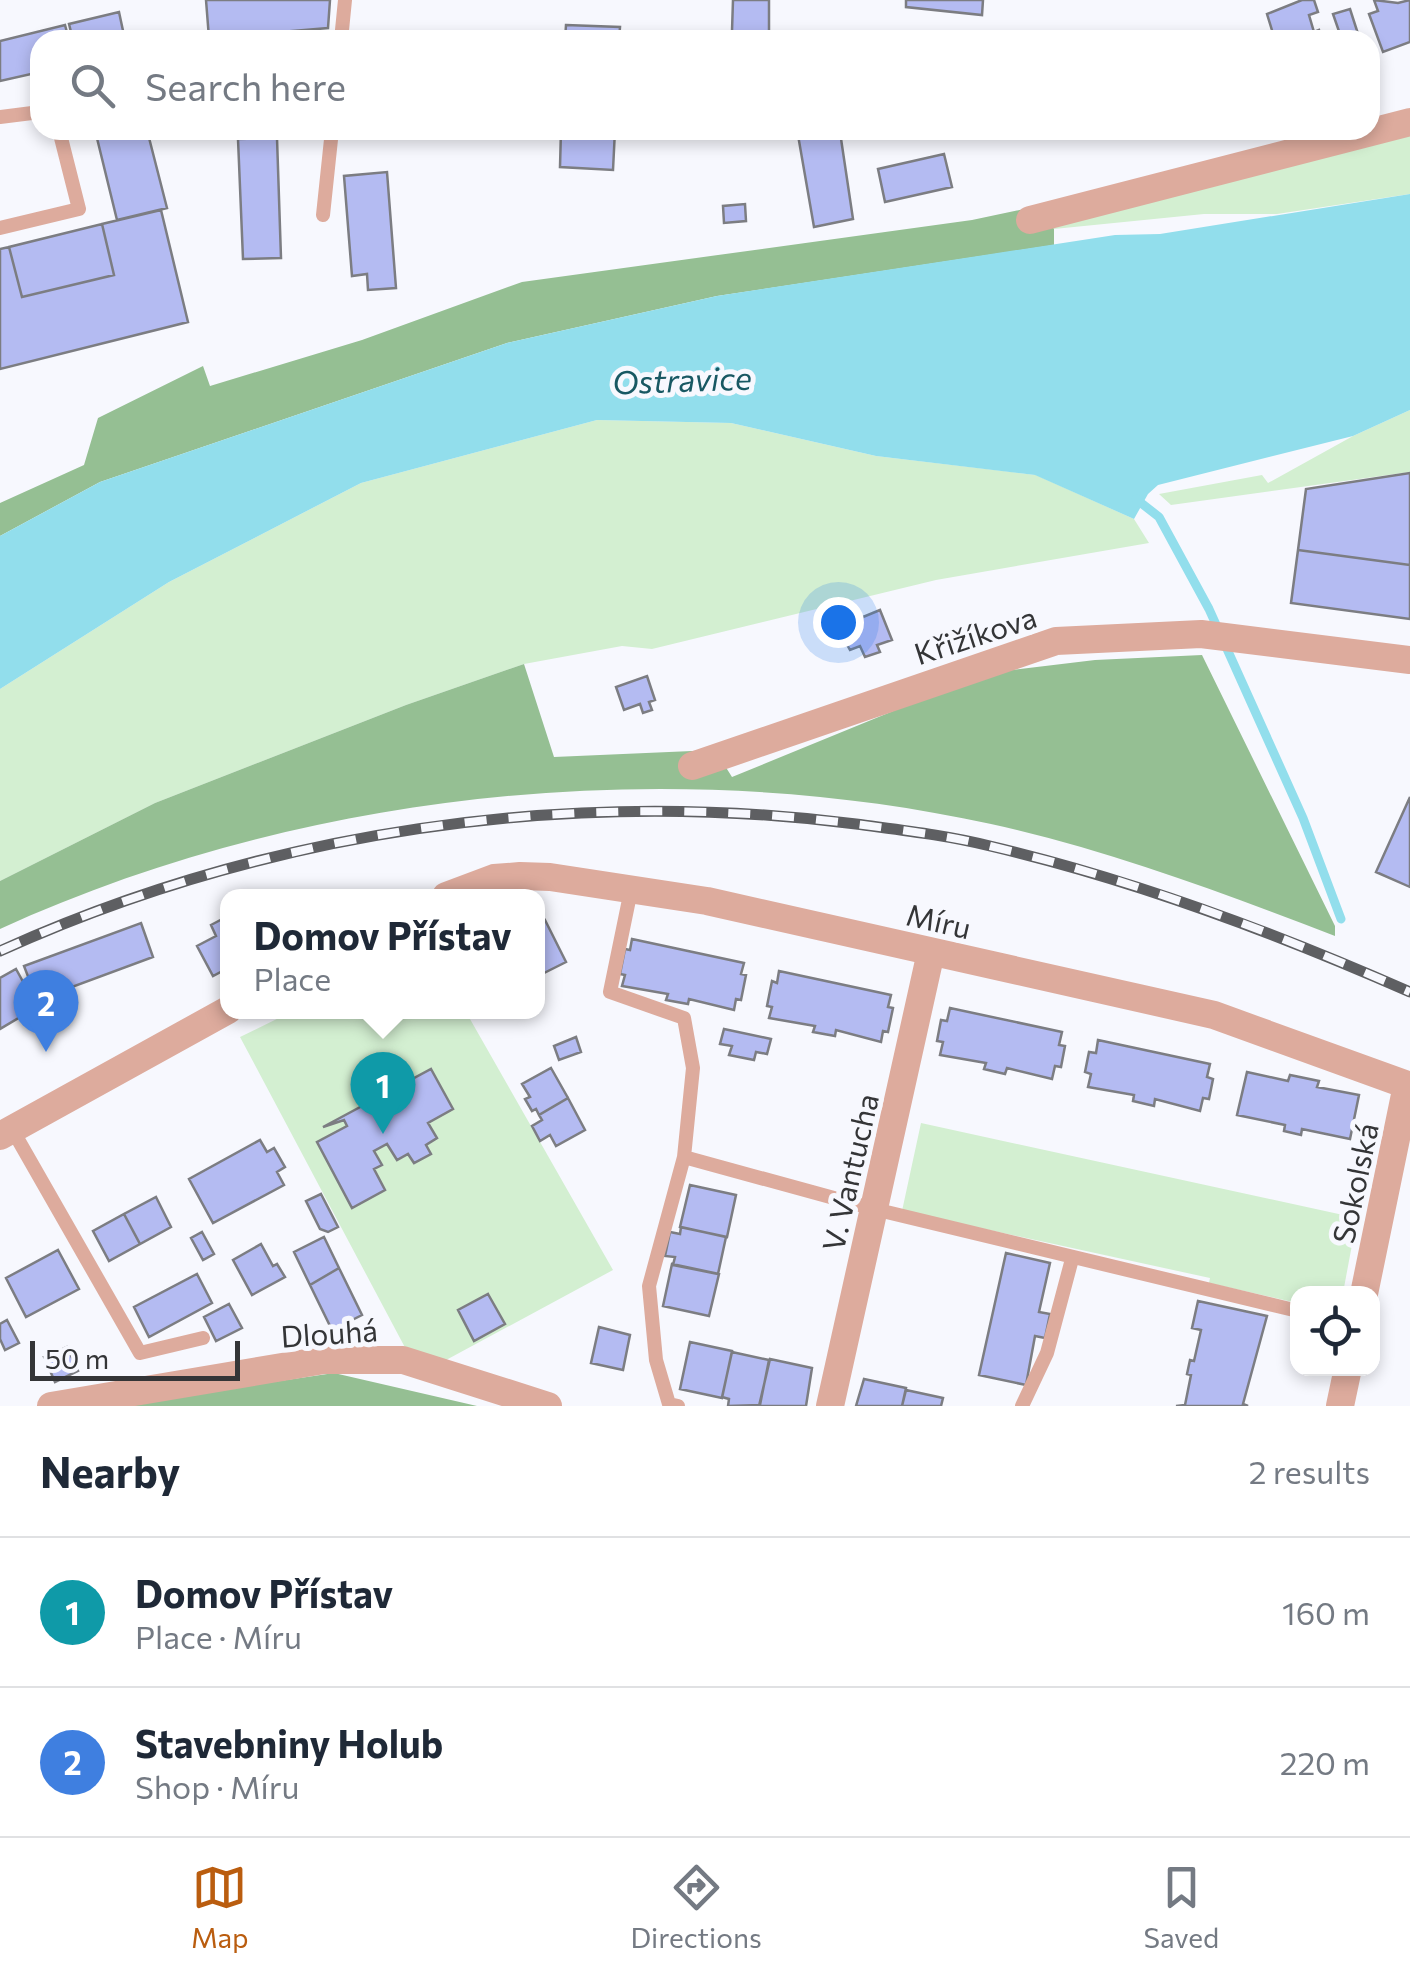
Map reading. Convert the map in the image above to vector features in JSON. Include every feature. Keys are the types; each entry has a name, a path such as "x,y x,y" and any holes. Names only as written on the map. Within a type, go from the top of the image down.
{"street":[{"path":"1380,130 1410,122"},
{"path":"1030,220 1340,140"},
{"name":"Křižíkova","path":"692,766 1056,641 1200,634 1410,660"},
{"name":"Míru","path":"465,889 494,878 520,876 707,902 1214,1015 1408,1086"},
{"name":"V. Vantucha","path":"830,1406 931,952"},
{"path":"6,1133 220,1014"},
{"name":"Sokolská","path":"1366,1286 1408,1086"},
{"name":"Dlouhá","path":"51,1406 324,1360 403,1360 548,1406"},
{"path":"1340,1406 1346,1376"}],"lane":[{"path":"342,30 345,0"},
{"path":"0,117 30,113"},
{"path":"0,228 79,209 62,140"},
{"path":"323,216 331,140"},
{"path":"631,890 610,992 684,1018 693,1068 684,1157 649,1286 656,1360 669,1404 678,1406"},
{"path":"6,1133 140,1353 202,1338"},
{"path":"684,1157 874,1209 1290,1309"},
{"path":"1022,1406 1047,1353 1072,1258"}],"green space":[{"path":"1410,130 1410,194 1277,214 1204,214 1054,229 1050,224 1380,140"},
{"path":"1038,206 1054,229 1054,245 717,296 507,343 100,482 0,536 0,503 84,465 98,418 203,366 210,386 362,340 522,282 972,220"},
{"path":"1410,410 1410,472 1171,505 1159,494 1262,475 1268,483"},
{"path":"597,420 731,423 876,456 1036,475 1134,519 1149,543 936,580 652,649 622,646 524,664 406,705 155,803 0,881 0,689 169,582 361,483"},
{"path":"1202,655 1335,926 1335,936 1122,860 991,824 868,802 742,791 614,790 487,798 360,816 236,844 116,882 0,929 0,881 155,803 406,705 524,664 554,757 715,750 732,777 986,673 1095,660"},
{"path":"277,1019 470,1019 613,1270 435,1366 409,1355 240,1037"},
{"path":"921,1123 1357,1218 1344,1286 1290,1286 1290,1301 1209,1283 1210,1278 902,1211"},
{"path":"334,1373 477,1406 110,1406"}],"water":[{"name":"Ostravice","path":"1410,194 1410,410 1353,436 1158,485 1134,519 1035,475 876,456 731,423 597,420 361,483 169,582 0,689 0,536 100,482 507,343 717,296 1115,235 1160,234"}],"building":[{"path":"206,0 330,0 328,28 208,30"},
{"path":"733,0 769,0 769,30 732,30"},
{"path":"906,0 983,0 982,15 906,7"},
{"path":"1302,0 1314,0 1318,12 1309,15 1313,30 1272,30 1267,14"},
{"path":"1374,0 1410,0 1410,42 1383,52 1380,30 1375,30 1369,14 1378,11"},
{"path":"1350,9 1357,30 1339,30 1333,14"},
{"path":"119,12 123,30 70,30 69,24"},
{"path":"566,25 620,27 620,30 566,30"},
{"path":"30,34 30,74 0,81 0,41"},
{"path":"97,140 150,140 167,208 117,220"},
{"path":"238,140 277,140 281,258 243,259"},
{"path":"561,140 614,140 613,170 560,167"},
{"path":"799,140 841,140 853,219 814,227"},
{"path":"944,154 952,187 885,202 878,169"},
{"path":"387,172 396,288 368,290 367,274 352,276 344,176"},
{"path":"745,204 746,221 724,223 723,206"},
{"path":"161,210 188,322 0,369 0,249 9,247 22,297 114,275 102,224"},
{"path":"102,224 114,275 22,297 9,247"},
{"path":"1410,473 1410,565 1298,550 1306,489"},
{"path":"1298,550 1410,565 1410,619 1291,603"},
{"path":"880,610 892,640 877,645 880,652 865,657 860,646 850,650 845,641 846,630 842,632 841,626"},
{"path":"647,676 655,700 649,702 652,710 643,713 640,704 624,710 616,687"},
{"path":"1410,797 1410,887 1376,872"},
{"path":"220,920 220,972 213,976 197,946 216,936 211,925"},
{"path":"545,920 566,962 545,972"},
{"path":"141,923 153,957 37,1000 24,966"},
{"path":"632,939 744,963 741,1000 736,999 734,1010 689,999 688,1004 666,1000 668,994 622,986 625,949 630,950"},
{"path":"16,969 37,1007 0,1029 0,978"},
{"path":"779,971 891,995 888,1007 893,1008 888,1032 883,1031 881,1042 836,1030 835,1036 813,1032 815,1026 769,1018 772,981 777,983"},
{"path":"950,1008 1062,1032 1059,1045 1065,1046 1061,1067 1055,1066 1052,1079 1007,1068 1005,1074 984,1069 986,1063 940,1055 943,1042 937,1041 941,1020 947,1021"},
{"path":"724,1029 771,1039 767,1054 756,1052 754,1060 729,1055 732,1046 720,1044"},
{"path":"576,1037 581,1052 559,1060 554,1046"},
{"path":"1098,1040 1210,1064 1207,1077 1213,1079 1209,1099 1203,1098 1200,1111 1155,1099 1154,1106 1133,1101 1134,1095 1088,1087 1091,1074 1085,1072 1089,1052 1096,1053"},
{"path":"551,1068 568,1098 539,1115 525,1099 530,1097 522,1084"},
{"path":"431,1069 453,1109 428,1123 437,1138 426,1145 431,1154 414,1163 408,1154 397,1160 387,1144 374,1151 382,1165 374,1169 385,1190 352,1208 317,1142 347,1126 344,1120 323,1127"},
{"path":"1247,1072 1288,1081 1290,1075 1319,1081 1317,1087 1359,1095 1350,1139 1302,1129 1301,1135 1284,1131 1285,1125 1237,1115"},
{"path":"568,1098 585,1130 556,1146 550,1135 540,1141 532,1126 542,1120 539,1115"},
{"path":"260,1140 267,1152 274,1148 285,1167 277,1172 284,1185 213,1223 189,1179"},
{"path":"690,1185 736,1195 727,1237 680,1227"},
{"path":"321,1194 338,1227 328,1232 320,1229 306,1201"},
{"path":"156,1197 171,1227 140,1244 124,1214"},
{"path":"124,1214 140,1244 109,1261 93,1231"},
{"path":"681,1227 726,1237 718,1274 673,1265 675,1257 665,1256 670,1232 680,1234"},
{"path":"202,1232 214,1254 203,1260 191,1238"},
{"path":"324,1237 339,1268 310,1285 294,1252"},
{"path":"261,1244 273,1266 277,1264 285,1277 252,1295 233,1260"},
{"path":"58,1250 79,1289 26,1317 6,1278"},
{"path":"1006,1253 1050,1263 1039,1312 1050,1314 1045,1338 1035,1336 1026,1385 979,1375"},
{"path":"672,1264 719,1274 709,1316 663,1306"},
{"path":"339,1268 362,1315 332,1330 310,1285"},
{"path":"197,1274 212,1303 149,1337 134,1307"},
{"path":"488,1294 505,1324 474,1341 458,1310"},
{"path":"1198,1301 1267,1316 1243,1404 1248,1406 1176,1406 1185,1405 1191,1375 1187,1374 1201,1330 1192,1328"},
{"path":"229,1304 242,1328 216,1341 204,1317"},
{"path":"7,1320 19,1343 5,1350 0,1324"},
{"path":"599,1327 630,1335 623,1370 591,1363"},
{"path":"690,1342 732,1351 722,1398 680,1389"},
{"path":"67,1347 78,1371 55,1382 44,1357"},
{"path":"732,1352 769,1360 760,1405 728,1406 729,1399 722,1397"},
{"path":"770,1359 812,1368 806,1406 759,1406"},
{"path":"864,1379 906,1388 902,1406 856,1406"},
{"path":"906,1390 943,1398 941,1406 902,1406"}],"waterway":[{"path":"1136,499 1159,517 1209,609 1303,818 1341,919"}],"railway":[{"path":"0,951 101,910 205,875 311,848 419,829 528,816 638,811 747,814 923,833 1044,860 1203,909 1410,992"}],"place":[{"name":"Stavebniny Holub","path":"46,1052"},
{"name":"Domov Přístav","path":"383,1134"}]}
